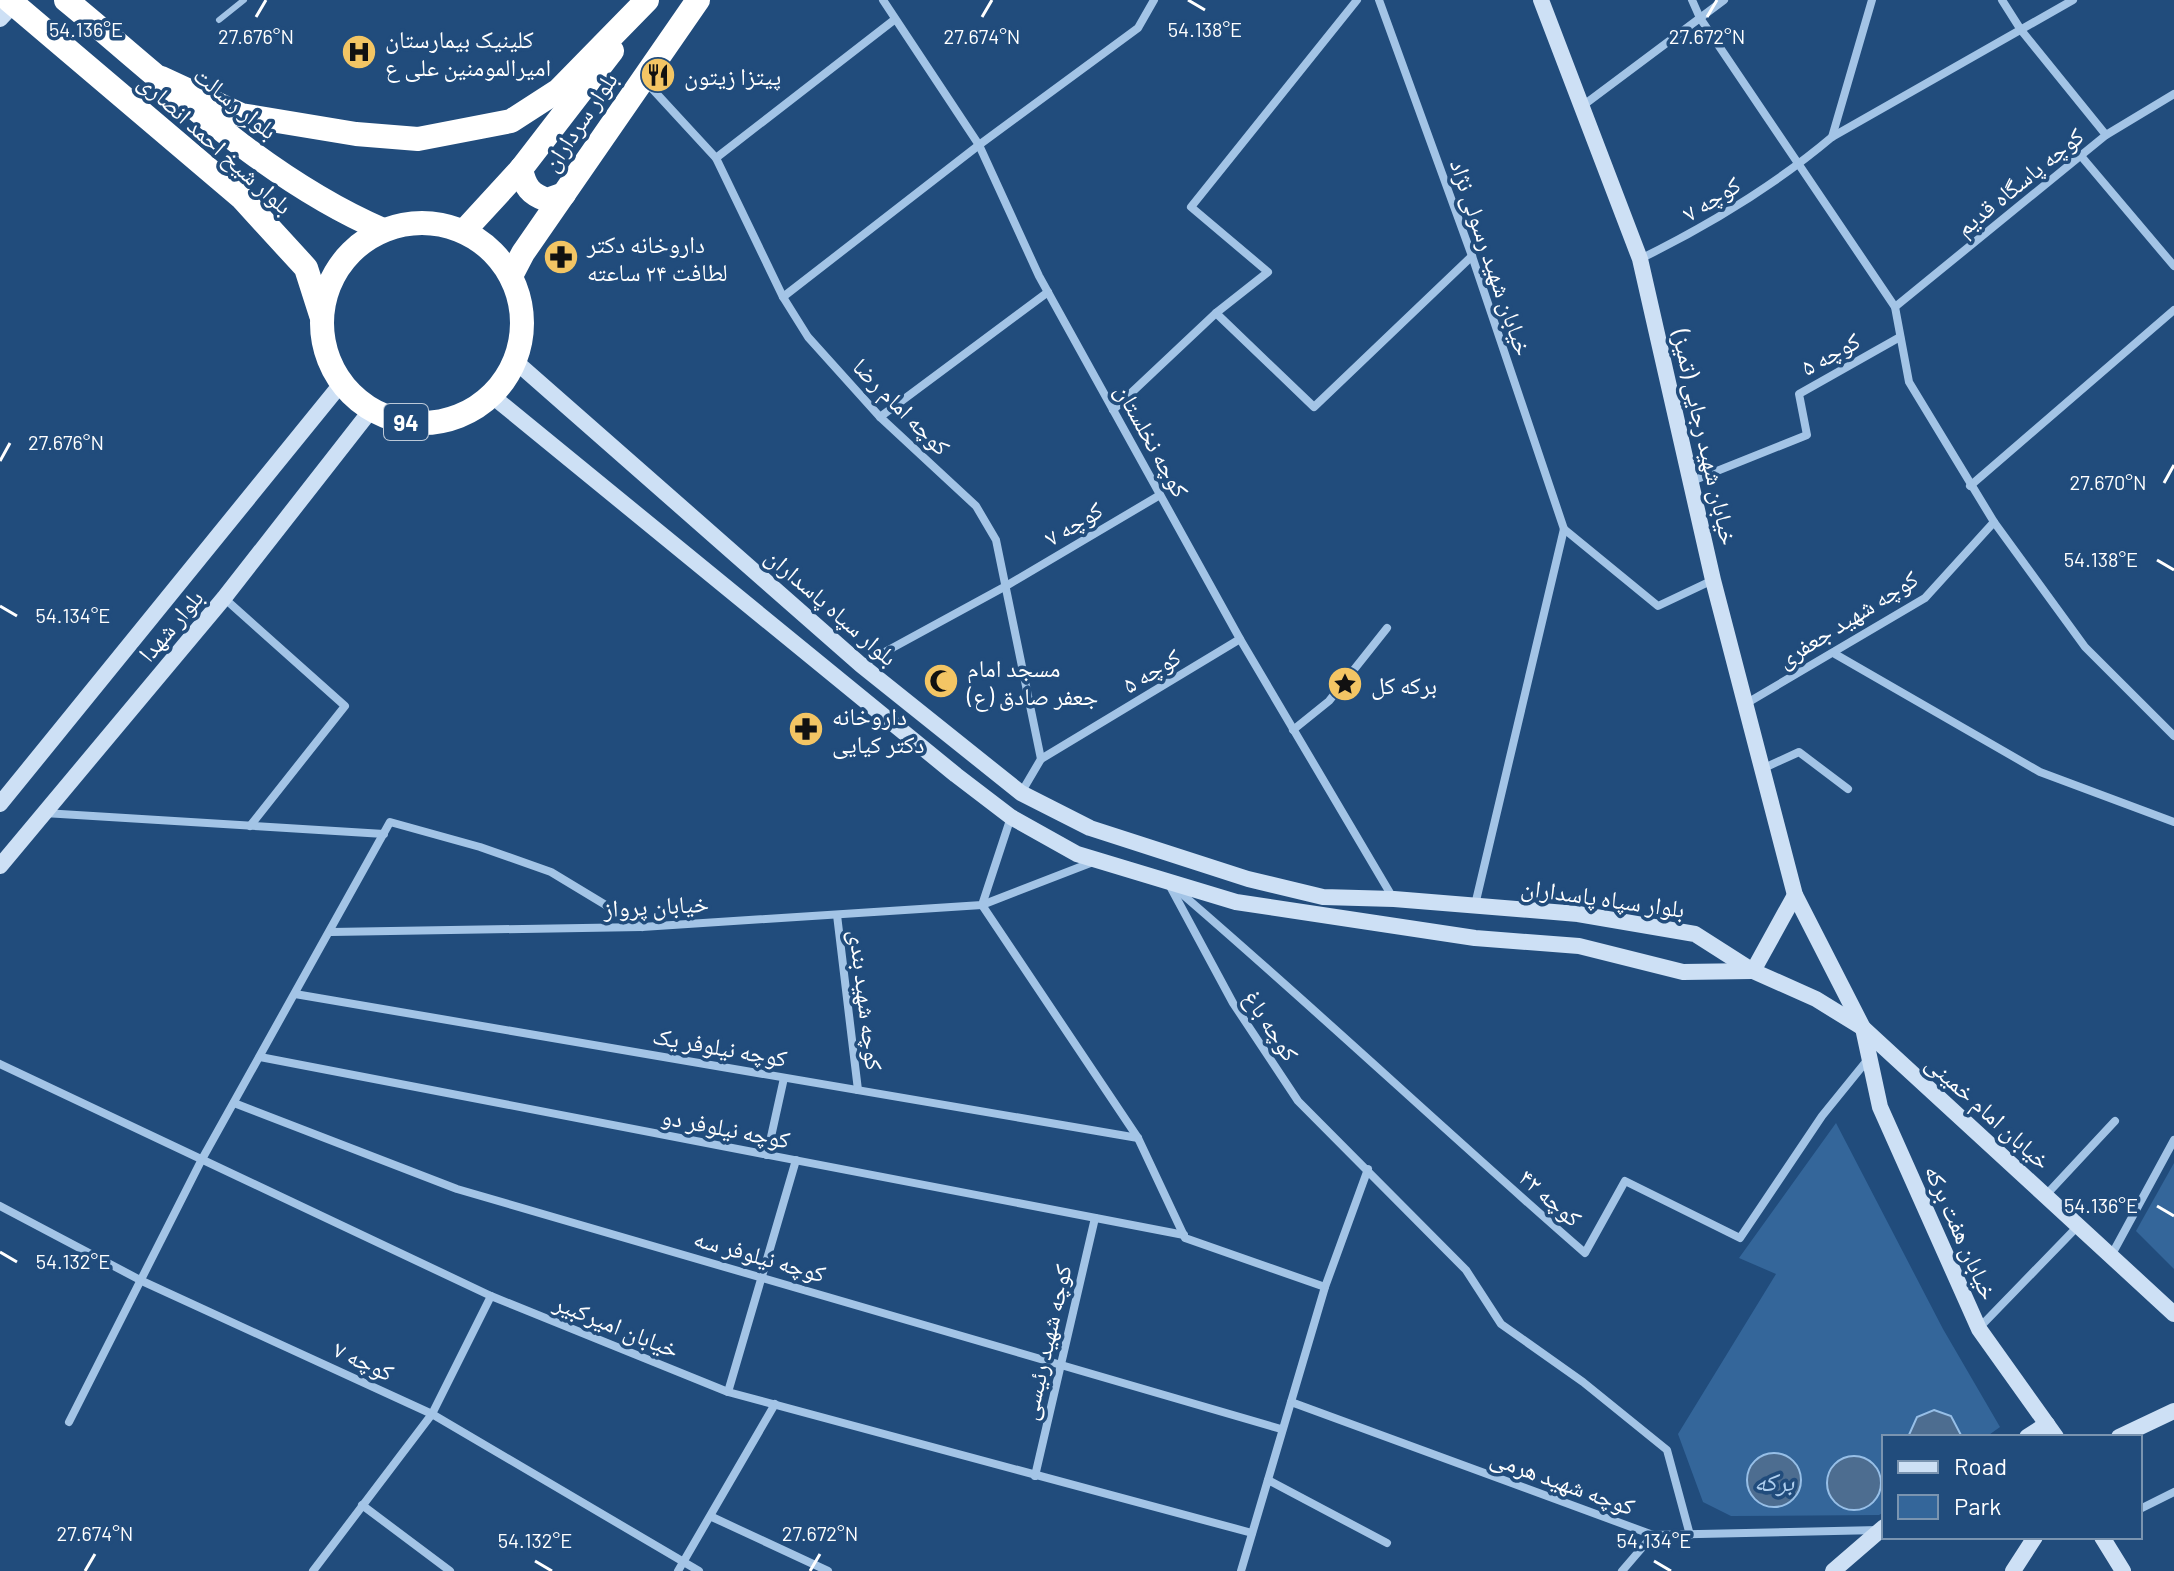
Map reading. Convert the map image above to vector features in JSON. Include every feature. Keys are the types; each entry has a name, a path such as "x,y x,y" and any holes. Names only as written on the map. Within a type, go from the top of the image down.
{"highway":[{"name":"بلوار رسالت","path":"66,0 265,162 343,213 383,230"},
{"path":"161,78 241,115 356,134 418,139 511,121 559,90 648,0"},
{"name":"بلوار سرداران","path":"464,231 521,169 585,90 648,0"},
{"name":"بلوار سرداران","path":"511,276 698,0"},
{"name":"بلوار شیخ احمد انصاری","path":"8,8 241,197 306,268 322,316"},
{"path":"521,169 524,183 532,195 547,200 564,194"},
{"name":"94","path":"409,223 437,223 464,231 483,243 511,276 522,318 515,361 491,395 455,418 433,423 391,419 371,410 341,384 326,352 322,316 327,289 340,265 359,244 383,230 409,223"}],"main road":[{"name":"خیابان شهید رجایی (تمیز)","path":"1541,0 1640,259 1713,580 1795,895 1863,1028"},
{"name":"بلوار سپاه پاسداران","path":"515,361 861,665 1021,793 1090,828 1248,879 1323,897 1394,899 1578,914 1695,934 1753,971"},
{"name":"بلوار شهدا","path":"0,804 341,384"},
{"name":"بلوار سپاه پاسداران","path":"491,395 1011,817 1077,854 1236,902 1475,938 1579,946 1683,972 1753,971"},
{"name":"بلوار شهدا","path":"0,866 224,598 371,410"},
{"path":"1753,971 1795,895"},
{"name":"خیابان امام خمینی","path":"1753,971 1816,999 1863,1028 2174,1314"},
{"name":"خیابان هفت برکه","path":"1863,1028 1880,1107 1979,1329 2052,1431"},
{"path":"2123,1435 2174,1411"},
{"path":"1833,1571 1882,1528"},
{"path":"2013,1571 2034,1539"},
{"path":"2103,1539 2123,1571"}],"street":[{"name":"کوچه نخلستان","path":"883,0 979,145 1048,292 1240,639 1394,899"},
{"path":"783,297 979,145 1138,28 1154,0"},
{"path":"1113,410 1216,313 1268,272 1191,207 1357,0"},
{"name":"خیابان شهید رسولی نژاد","path":"1379,0 1472,256 1564,529"},
{"path":"1692,0 1700,18 1895,307 1909,382 1970,486 2085,647 2173,732"},
{"path":"1581,107 1724,0"},
{"path":"1832,137 1872,0"},
{"path":"2002,0 2021,30 2106,135"},
{"name":"کوچه ۷","path":"1640,259 1699,230 1799,165 1832,137 2073,0"},
{"path":"716,158 894,20"},
{"name":"کوچه امام رضا","path":"642,79 716,158 783,297 808,337 880,417 976,506 996,540 1041,759"},
{"name":"کوچه پاسگاه قدیم","path":"1895,307 2106,135 2174,94"},
{"path":"2081,156 2174,266"},
{"path":"1216,313 1314,407 1472,256"},
{"path":"880,417 1048,292"},
{"path":"1970,486 2174,310"},
{"name":"کوچه ۵","path":"1692,481 1807,435 1799,394 1900,337"},
{"name":"کوچه ۷","path":"861,665 1006,586 1160,495"},
{"name":"کوچه شهید جعفری","path":"1747,703 1835,654 1925,598 1994,522"},
{"path":"1475,905 1564,529 1658,606 1713,580"},
{"path":"224,598 345,706 250,826"},
{"path":"1293,730 1329,701 1387,628"},
{"name":"کوچه ۵","path":"1041,759 1240,639"},
{"path":"1835,654 2040,772 2174,822"},
{"path":"1764,768 1799,752 1848,789"},
{"path":"1021,793 1041,759"},
{"path":"43,813 384,834"},
{"path":"1011,817 982,905 1138,1138 1184,1235"},
{"path":"69,1422 201,1161 390,822 480,847 551,872 642,927"},
{"name":"خیابان پرواز","path":"331,932 642,927 982,905 1097,860"},
{"name":"کوچه ۴۲","path":"1168,882 1298,994 1437,1125 1585,1253 1625,1181 1740,1238 1822,1116 1869,1058"},
{"name":"کوچه باغ","path":"1168,882 1233,1003 1298,1101 1466,1270 1501,1324 1667,1450 1690,1535"},
{"name":"کوچه شهید بندی","path":"837,915 858,1090"},
{"name":"کوچه نیلوفر یک","path":"295,994 1138,1138"},
{"name":"کوچه نیلوفر دو","path":"260,1057 1184,1235 1325,1287"},
{"name":"خیابان امیرکبیر","path":"0,1064 491,1296 728,1392 1252,1533"},
{"path":"767,1155 784,1078"},
{"name":"کوچه نیلوفر سه","path":"234,1103 457,1189 1060,1362 1281,1429"},
{"path":"2046,1195 2115,1121"},
{"path":"2111,1256 2174,1140"},
{"path":"728,1392 796,1160"},
{"path":"1241,1571 1325,1287 1368,1169"},
{"name":"کوچه ۷","path":"0,1206 142,1281 432,1414 699,1571"},
{"name":"کوچه شهید رئیسی","path":"1035,1476 1095,1218"},
{"path":"1979,1329 2079,1226"},
{"path":"313,1571 432,1414 491,1296"},
{"name":"کوچه شهید هرمی","path":"1291,1402 1653,1535 1882,1528"},
{"path":"678,1571 775,1404"},
{"path":"1268,1480 1387,1543"},
{"path":"2142,1508 2174,1492"},
{"path":"362,1505 450,1571"},
{"path":"712,1517 828,1571"},
{"path":"1622,1571 1653,1535"}],"lane":[{"path":"219,20 244,0"}],"green space":[{"path":"1836,1123 1943,1329 2000,1427 1989,1435 1882,1435 1882,1513 1879,1515 1731,1516 1703,1502 1678,1434 1776,1274 1739,1258"},
{"path":"2174,1163 2174,1269 2136,1231"}],"water":[{"path":"1934,1410 1951,1416 1961,1435 1909,1435 1917,1417"},
{"name":"برکه","path":"1774,1453 1793,1461 1801,1480 1793,1499 1774,1507 1755,1499 1747,1480 1755,1461"},
{"name":"برکه","path":"1854,1456 1873,1464 1881,1483 1873,1502 1854,1510 1835,1502 1827,1483 1835,1464"}],"place":[{"name":"کلینیک بیمارستان امیرالمومنین علی ع","path":"359,52"},
{"name":"پیتزا زیتون","path":"658,75"},
{"name":"داروخانه دکتر لطافت ۲۴ ساعته","path":"561,257"},
{"name":"مسجد امام جعفر صادق (ع)","path":"941,681"},
{"name":"برکه کل","path":"1345,684"},
{"name":"داروخانه دکتر کیایی","path":"806,729"}]}
